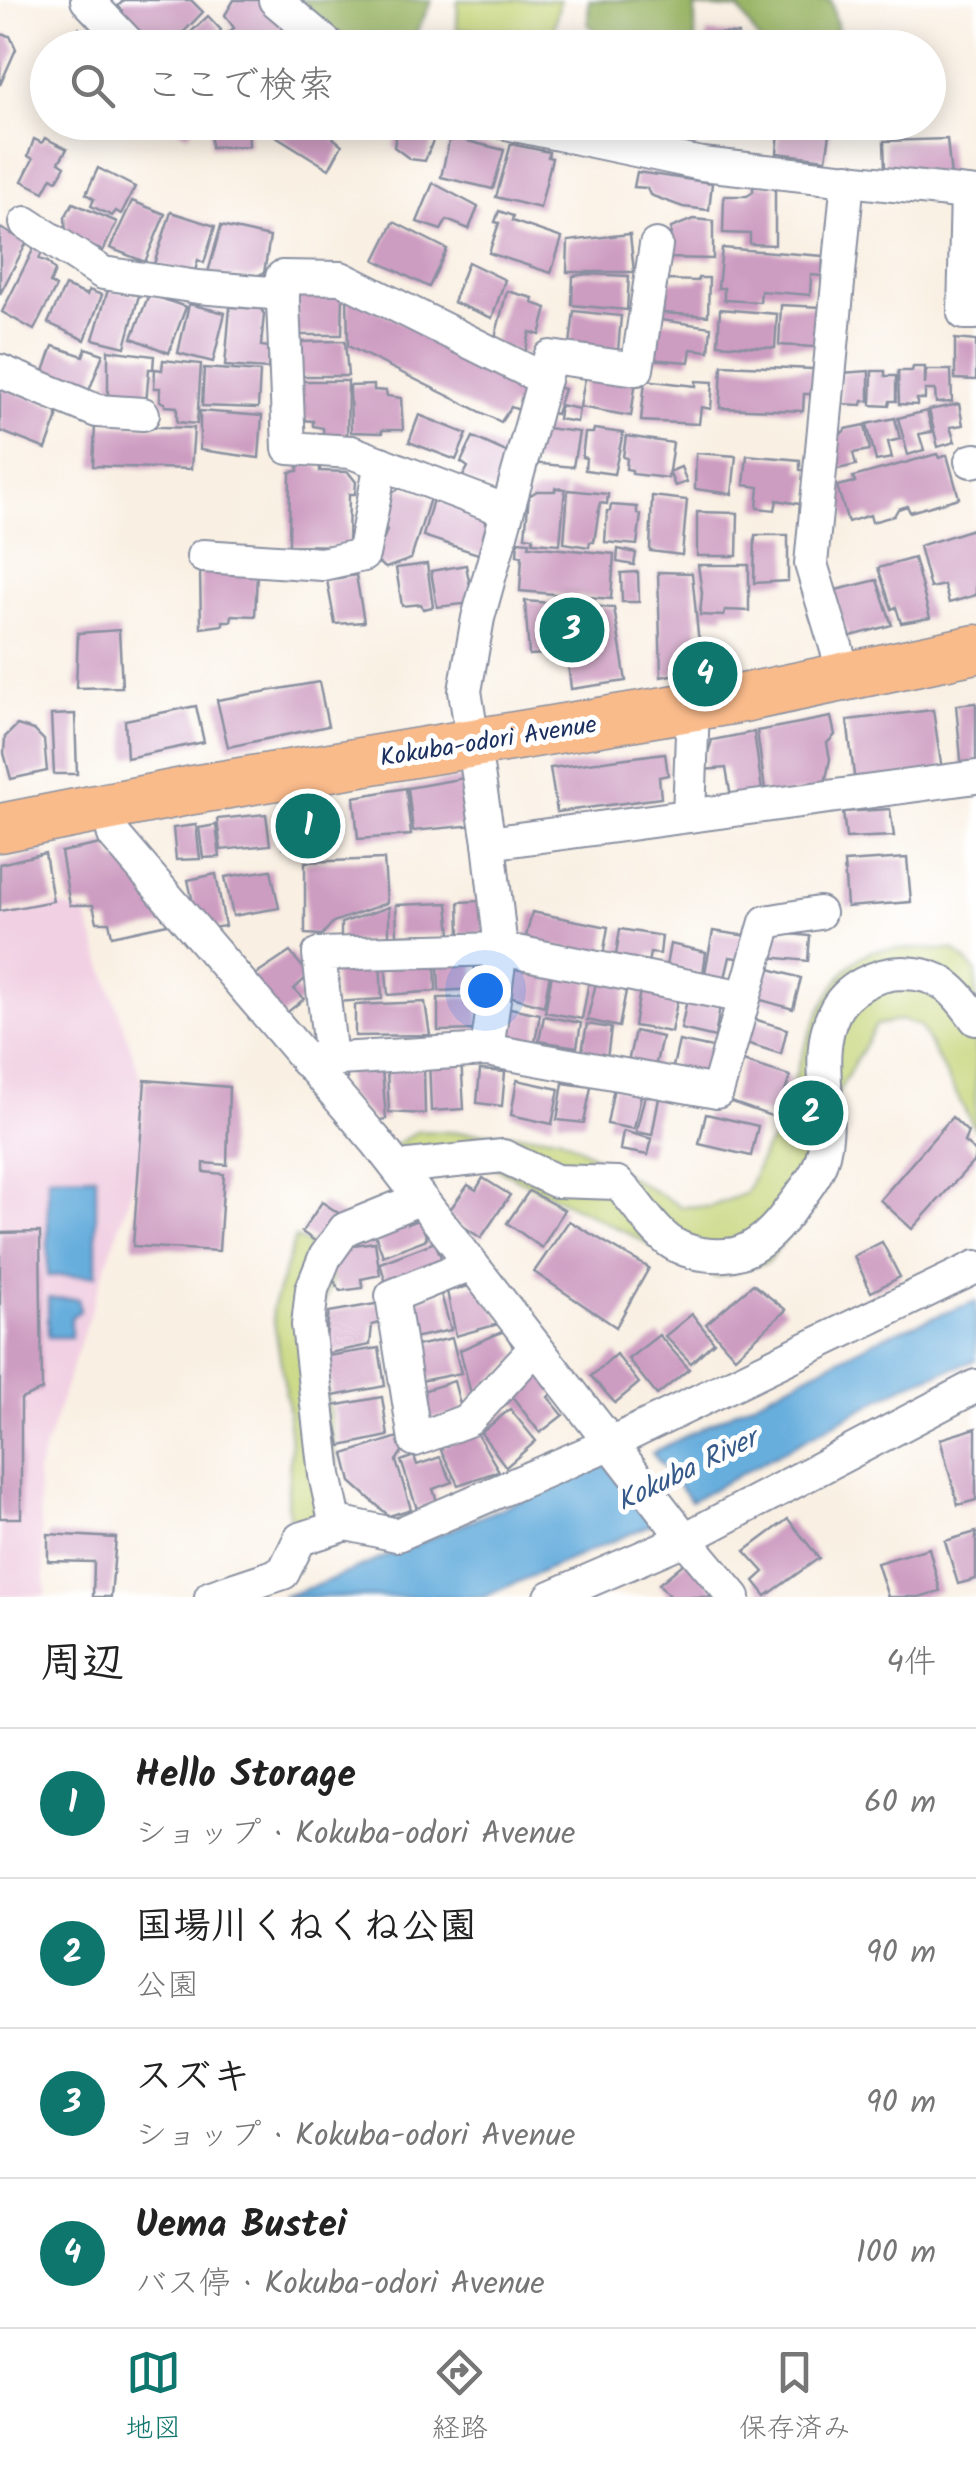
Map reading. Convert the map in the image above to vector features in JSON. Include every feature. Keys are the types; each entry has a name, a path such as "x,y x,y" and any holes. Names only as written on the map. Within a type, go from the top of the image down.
{"highway":[{"name":"Kokuba-odori Avenue","path":"0,828 106,806 693,706 976,649"}],"street":[{"path":"86,0 115,30"},
{"path":"275,0 311,30"},
{"path":"587,140 702,164 972,194 964,313 976,313"},
{"path":"846,676 811,564 848,179"},
{"path":"26,223 103,273 283,294"},
{"path":"487,1050 500,949 489,842 465,691 478,618 550,357 637,368 656,245"},
{"path":"507,511 350,452 289,448 282,277 340,278 544,379"},
{"path":"0,371 97,411 144,414"},
{"path":"203,556 322,564 363,555 381,464"},
{"path":"688,816 693,706"},
{"path":"489,842 976,777"},
{"path":"106,806 114,834 318,1060 471,1264 734,1597"},
{"path":"318,1060 487,1050 717,1092 766,922 819,913"},
{"path":"318,1060 320,954 500,949 744,997"},
{"path":"409,1166 504,1156 556,1181 617,1183 635,1199 662,1236 699,1256 737,1255 771,1235 818,1170 826,1138 824,1038 836,1008 863,982 890,973 929,974 957,993 976,1020"},
{"path":"334,1521 308,1325 312,1289 325,1258 344,1229 410,1203"},
{"path":"471,1264 392,1296 416,1440 468,1420 536,1346"},
{"path":"211,1597 283,1573 300,1540 347,1524 397,1534 614,1447 976,1267"},
{"path":"551,1597 976,1386"}],"shaded area":[{"path":"57,905 85,912 142,1081 139,1167 37,1472 46,1595 0,1597 0,916"}],"green space":[{"path":"300,0 432,0 418,30 332,30"},
{"path":"458,0 560,0 553,30 457,29"},
{"path":"589,0 831,0 838,30 752,30 739,9 695,7 695,30 594,30 588,24"},
{"path":"876,950 954,950 976,971 976,1131 920,1026 900,1020 876,1025 835,1098 843,1127 827,1182 767,1263 716,1277 484,1162 413,1170 392,1147 418,1131 559,1136 680,1206 710,1207 746,1193 765,1149 776,1136 822,1007 852,964"},
{"path":"350,1230 317,1322 340,1493 357,1516 293,1536 287,1504 291,1445 287,1400 272,1309 295,1238 322,1250"}],"water":[{"path":"96,1176 96,1275 48,1276 48,1177"},
{"path":"48,1298 78,1299 80,1311 71,1317 71,1337 48,1337"},
{"name":"Kokuba River","path":"976,1301 976,1360 904,1386 691,1501 652,1453 885,1336"},
{"path":"607,1464 655,1523 483,1597 282,1597 320,1584"}],"building":[{"path":"124,0 191,0 203,12 186,30 133,30 119,16 123,11 118,6"},
{"path":"234,0 262,0 289,30 232,30 234,28 225,15"},
{"path":"208,16 221,30 193,30"},
{"path":"0,34 10,36 16,49 0,85"},
{"path":"946,139 951,177 885,170 884,141"},
{"path":"34,140 49,140 67,149 59,162 65,166 57,180 52,177 44,192 22,181 33,159 28,156"},
{"path":"211,140 249,140 249,146 211,147"},
{"path":"282,140 336,140 342,145 329,169"},
{"path":"395,140 433,140 425,161 410,159 394,147"},
{"path":"449,140 504,150 493,189 441,177"},
{"path":"778,140 829,140 826,159 777,153"},
{"path":"511,144 549,152 548,157 552,158 540,208 496,197"},
{"path":"98,168 135,187 121,214 116,211 112,216 91,206 94,199 86,194"},
{"path":"637,172 712,183 709,210 683,207 650,195 647,188 634,187"},
{"path":"433,183 478,207 469,229 447,220 441,230 417,222"},
{"path":"753,183 775,186 775,245 750,244 750,234 723,233 724,196 747,196 753,192"},
{"path":"132,201 165,214 145,262 110,248"},
{"path":"73,203 117,222 103,251 66,236 65,217"},
{"path":"499,211 513,216 512,221 562,238 551,273 489,253"},
{"path":"171,212 215,226 204,263 198,260 194,275 154,264"},
{"path":"693,219 713,221 713,259 669,258 671,228"},
{"path":"394,222 447,249 429,287 375,260"},
{"path":"221,226 270,237 264,273 251,278 207,276"},
{"path":"0,228 27,242 0,294"},
{"path":"630,234 634,272 567,272 568,241"},
{"path":"35,246 43,250 39,259 55,271 50,283 56,287 34,330 2,312"},
{"path":"722,248 823,256 822,276 811,275 810,295 761,291 760,302 724,300 724,288 718,288"},
{"path":"468,262 505,280 492,318 453,302"},
{"path":"573,276 629,276 627,310 572,305"},
{"path":"709,278 708,316 663,313 665,280"},
{"path":"65,286 87,295 89,290 102,295 85,340 48,323"},
{"path":"108,290 139,295 125,347 93,339"},
{"path":"507,291 533,298 532,303 547,308 540,335 530,332 525,354 493,345"},
{"path":"298,292 343,294 342,335 294,335"},
{"path":"149,294 186,307 169,353 132,338"},
{"path":"347,295 530,385 519,410 511,407 501,422 348,346"},
{"path":"189,304 225,313 213,362 178,353"},
{"path":"781,305 822,307 822,341 816,342 815,347 779,345"},
{"path":"230,307 261,309 261,346 269,347 268,369 225,366"},
{"path":"720,309 777,314 775,348 718,344"},
{"path":"574,311 621,316 618,351 570,344"},
{"path":"654,319 711,327 709,351 691,349 689,362 648,359"},
{"path":"955,339 976,341 976,380 955,379"},
{"path":"345,341 348,376 295,376 294,342"},
{"path":"53,346 83,356 86,348 103,354 89,391 43,374"},
{"path":"108,350 154,356 146,404 108,401"},
{"path":"163,360 201,364 197,424 177,422 177,407 165,406 160,401 160,388 154,388 155,369 162,370"},
{"path":"722,365 813,369 813,394 804,394 803,411 720,408"},
{"path":"913,367 925,367 925,385 926,370 951,370 952,402 936,403 935,390 925,390 925,399 917,399 917,405 899,404 898,371 912,371"},
{"path":"204,368 260,372 258,408 202,406"},
{"path":"869,371 869,401 862,405 841,404 841,373"},
{"path":"872,371 896,376 896,401 890,401 889,406 871,405"},
{"path":"586,373 636,380 631,416 580,407"},
{"path":"645,380 696,386 696,381 713,382 711,409 701,407 699,424 641,421"},
{"path":"296,381 348,381 347,442 324,440 323,428 302,420"},
{"path":"374,385 374,390 401,398 403,430 351,432 350,386"},
{"path":"550,385 564,389 556,414 542,411"},
{"path":"0,386 57,407 57,419 46,449 0,431"},
{"path":"959,404 963,425 950,427 955,442 938,447 929,410"},
{"path":"560,405 579,409 577,422 558,419"},
{"path":"200,411 262,416 259,458 200,450"},
{"path":"927,411 932,432 919,434 924,450 908,455 898,418"},
{"path":"419,415 467,434 456,460 409,442"},
{"path":"895,418 900,439 888,442 892,458 876,461 867,424"},
{"path":"95,425 194,428 191,469 93,466"},
{"path":"865,425 870,450 853,453 856,465 833,470 835,440 846,429"},
{"path":"538,427 579,432 573,467 531,463"},
{"path":"594,429 623,433 614,474 585,470 585,433 593,433"},
{"path":"626,436 673,443 668,478 632,474 632,470 626,469"},
{"path":"473,437 513,455 496,492 462,478 468,467 461,462"},
{"path":"696,453 736,456 732,494 695,489"},
{"path":"937,454 939,458 947,455 959,498 910,512 907,506 898,509 894,516 872,522 870,515 848,522 837,486 855,482 853,477"},
{"path":"747,455 800,460 800,470 809,471 805,505 777,500 775,510 757,508 759,487 744,485"},
{"path":"298,464 320,466 320,471 348,472 356,482 355,494 349,494 348,546 289,545 290,472 298,471"},
{"path":"681,467 687,482 675,486 669,472"},
{"path":"402,487 430,498 411,559 386,568 375,561 387,530 387,496"},
{"path":"565,489 560,544 533,542 533,537 525,536 529,496"},
{"path":"568,490 608,494 607,504 600,503 594,542 589,547 564,543"},
{"path":"652,496 687,500 682,555 650,551"},
{"path":"433,499 486,517 491,535 484,556 423,536"},
{"path":"611,505 637,507 637,514 641,515 637,545 605,542"},
{"path":"697,512 738,513 737,556 697,556"},
{"path":"976,528 976,595 949,603 944,585 930,588 919,546"},
{"path":"755,535 788,535 788,581 754,583"},
{"path":"518,541 530,542 529,546 614,554 611,599 520,591 522,556 517,555"},
{"path":"618,549 636,553 634,565 617,562"},
{"path":"914,558 930,618 901,623 878,568"},
{"path":"427,564 433,607 402,606 396,568"},
{"path":"466,565 473,603 437,607 431,571"},
{"path":"698,565 749,565 749,611 700,615"},
{"path":"200,571 257,573 255,616 232,615 231,621 223,621 223,625 201,628"},
{"path":"638,572 639,602 622,602 621,573"},
{"path":"658,572 692,573 706,668 661,677"},
{"path":"356,575 364,622 335,624 327,580"},
{"path":"877,580 892,625 848,637 832,591"},
{"path":"525,601 614,608 626,681 571,689 567,653 529,655"},
{"path":"119,630 122,687 76,688 78,633"},
{"path":"319,682 328,726 228,747 217,700"},
{"path":"976,703 976,768 962,770 956,705"},
{"path":"196,706 204,742 127,758 125,720"},
{"path":"933,710 942,770 855,783 847,720"},
{"path":"75,714 77,774 54,774 51,715"},
{"path":"831,717 835,735 827,743 830,759 824,789 766,797 757,731"},
{"path":"17,725 34,730 44,740 47,771 11,779 4,753 5,737"},
{"path":"754,732 763,798 732,803 726,768 703,770 712,740"},
{"path":"665,753 668,775 659,777 661,798 557,812 550,768"},
{"path":"470,777 476,825 413,831 408,788"},
{"path":"406,788 411,835 358,839 354,797"},
{"path":"334,805 339,840 283,847 277,812"},
{"path":"890,809 894,836 846,838 843,812"},
{"path":"266,814 270,845 221,850 217,819"},
{"path":"196,825 200,859 176,860 173,828"},
{"path":"216,825 220,857 203,858 199,828"},
{"path":"106,843 114,860 123,862 159,903 167,924 112,936 109,922 97,922 93,905 70,905 61,852"},
{"path":"45,853 53,901 0,911 0,864"},
{"path":"907,858 911,902 847,907 844,862"},
{"path":"384,859 387,903 333,922 322,935 305,934 305,862"},
{"path":"271,870 279,908 233,916 225,877"},
{"path":"216,874 225,926 205,929 197,921 188,880"},
{"path":"484,901 485,934 460,935 459,902"},
{"path":"448,903 451,934 397,935 396,905"},
{"path":"389,907 389,938 341,943 341,923"},
{"path":"532,912 608,927 603,956 525,941"},
{"path":"620,929 662,936 660,954 650,953 647,968 615,961"},
{"path":"713,931 748,936 743,959 730,957 724,982 704,978"},
{"path":"770,932 810,936 808,961 767,957"},
{"path":"670,944 706,952 703,974 666,966"},
{"path":"290,952 309,975 294,989 304,999 280,1018 248,980"},
{"path":"474,959 476,989 439,991 438,961"},
{"path":"385,960 435,960 436,991 388,995"},
{"path":"380,961 382,999 336,1002 333,964"},
{"path":"508,964 550,973 544,1006 502,994"},
{"path":"763,967 801,978 793,1009 754,998"},
{"path":"552,974 589,981 582,1019 545,1012"},
{"path":"597,979 627,986 619,1027 587,1020"},
{"path":"640,990 678,997 671,1032 634,1026"},
{"path":"478,997 480,1030 438,1031 438,998"},
{"path":"687,999 720,1006 715,1037 681,1029"},
{"path":"425,1002 430,1035 355,1036 355,1005"},
{"path":"505,1007 540,1014 534,1048 496,1041"},
{"path":"544,1016 581,1023 577,1047 539,1041"},
{"path":"747,1017 787,1029 781,1054 740,1041"},
{"path":"587,1024 611,1028 606,1066 580,1062"},
{"path":"635,1031 662,1037 653,1076 626,1071"},
{"path":"679,1041 717,1049 710,1083 671,1075"},
{"path":"461,1058 464,1109 431,1111 429,1059"},
{"path":"743,1061 790,1076 777,1118 731,1102"},
{"path":"424,1068 425,1114 389,1112 387,1070"},
{"path":"382,1069 386,1119 376,1121 347,1095 347,1070"},
{"path":"480,1070 505,1072 502,1106 477,1103"},
{"path":"145,1080 229,1087 227,1165 204,1163 204,1172 224,1174 219,1251 133,1246"},
{"path":"517,1080 559,1089 552,1124 511,1115"},
{"path":"563,1083 591,1087 584,1123 557,1120"},
{"path":"614,1087 641,1095 634,1129 607,1124"},
{"path":"645,1095 659,1098 652,1135 636,1132"},
{"path":"706,1114 758,1126 751,1156 699,1144"},
{"path":"952,1117 968,1132 964,1142 976,1152 975,1160 912,1229 880,1200"},
{"path":"623,1131 652,1139 648,1155 620,1150"},
{"path":"483,1178 510,1195 481,1238 446,1215 468,1185 476,1190"},
{"path":"529,1191 564,1210 542,1248 507,1223"},
{"path":"322,1202 343,1216 322,1246 302,1232"},
{"path":"405,1216 407,1224 420,1219 427,1239 383,1256 373,1229"},
{"path":"569,1221 649,1268 616,1327 534,1272"},
{"path":"40,1232 42,1390 21,1399 21,1518 0,1518 0,1233"},
{"path":"375,1242 380,1275 361,1279 363,1288 340,1291 329,1272 338,1253 354,1245"},
{"path":"435,1242 444,1265 387,1286 380,1263"},
{"path":"882,1242 900,1277 871,1292 854,1256"},
{"path":"479,1284 502,1323 456,1336 447,1291"},
{"path":"753,1284 786,1310 735,1357 706,1324"},
{"path":"441,1294 451,1330 413,1338 408,1302"},
{"path":"381,1303 384,1322 372,1325 370,1345 324,1354 329,1312"},
{"path":"692,1314 714,1342 691,1363 665,1336"},
{"path":"504,1331 518,1356 472,1398 460,1350"},
{"path":"659,1335 689,1369 657,1395 628,1359"},
{"path":"452,1338 461,1373 421,1381 412,1347"},
{"path":"379,1348 385,1386 333,1396 327,1356"},
{"path":"616,1354 639,1383 615,1403 591,1376"},
{"path":"532,1363 555,1390 548,1397 563,1415 540,1433 508,1391"},
{"path":"454,1381 462,1412 425,1420 419,1392"},
{"path":"382,1397 388,1436 341,1446 333,1406"},
{"path":"510,1409 536,1441 506,1467 481,1433"},
{"path":"976,1428 976,1500 958,1505 940,1439"},
{"path":"476,1432 499,1471 458,1485 440,1448"},
{"path":"398,1437 403,1450 396,1461 411,1509 389,1516 351,1482 344,1454"},
{"path":"414,1456 417,1465 440,1457 452,1482 433,1489 437,1501 417,1509 401,1461"},
{"path":"788,1519 819,1558 766,1596 754,1581 764,1572 745,1551"},
{"path":"976,1532 976,1579 958,1584 945,1541"},
{"path":"48,1534 116,1538 111,1597 93,1597 94,1562 48,1561"},
{"path":"929,1548 940,1591 919,1597 888,1597 877,1563"},
{"path":"689,1559 720,1597 670,1597 659,1584"}],"place":[{"name":"スズキ","path":"572,630"},
{"name":"Uema Bustei","path":"705,674"},
{"name":"Hello Storage","path":"308,826"},
{"name":"国場川くねくね公園","path":"811,1113"}]}
